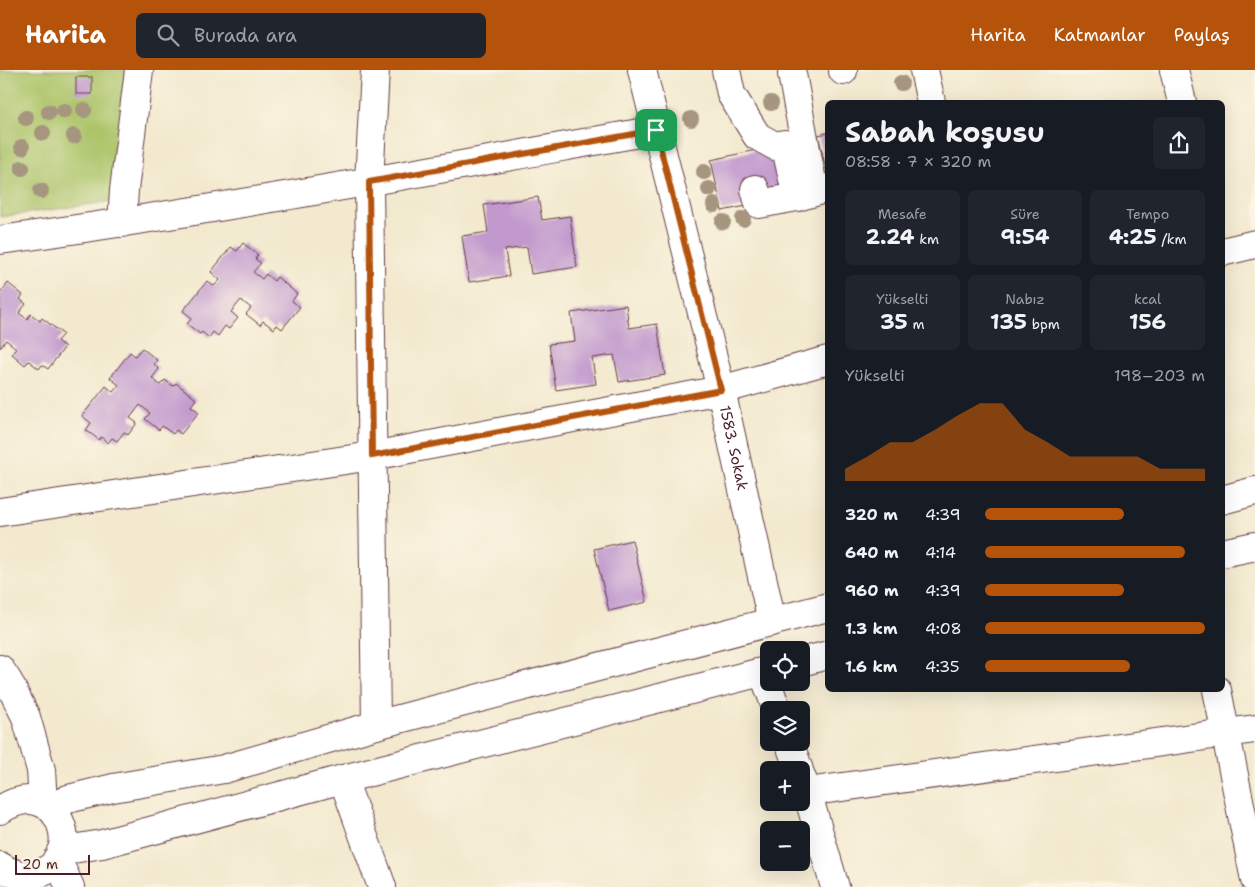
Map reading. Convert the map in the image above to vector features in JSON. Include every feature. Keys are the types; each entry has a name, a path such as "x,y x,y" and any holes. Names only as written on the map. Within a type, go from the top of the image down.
{"street":[{"path":"122,223 124,190 139,70"},
{"path":"375,70 369,182 376,725"},
{"name":"1583. Sokak","path":"642,70 721,390 772,622"},
{"path":"726,70 731,94 757,136 774,146 785,144 813,192"},
{"path":"924,70 931,100"},
{"path":"1174,70 1182,100"},
{"path":"792,74 813,192"},
{"path":"0,240 122,223 369,182 656,130"},
{"path":"755,189 758,204 813,192"},
{"path":"1225,251 1255,244"},
{"path":"0,512 372,456 721,390 825,361"},
{"path":"1225,499 1255,491"},
{"path":"1225,553 1255,546"},
{"path":"0,810 11,802 40,804 113,788 224,769 376,725 825,608"},
{"path":"810,660 825,656"},
{"path":"0,669 26,717 41,770 40,804 62,824 64,842 56,859"},
{"path":"11,875 38,874 56,859 102,844 343,779 760,673"},
{"path":"1217,692 1255,880"},
{"path":"810,778 1226,734 1255,729"},
{"path":"343,779 382,887"},
{"path":"810,803 835,887"},
{"path":"56,859 70,887"}],"green space":[{"path":"0,70 127,70 114,201 0,217"}],"building":[{"path":"76,77 92,77 92,94 76,94"},
{"path":"825,134 825,165 818,135"},
{"path":"788,143 799,195 722,211 711,160"},
{"path":"538,197 542,220 570,216 577,267 531,274 527,247 505,250 509,276 469,282 462,236 488,232 484,205"},
{"path":"243,243 258,255 255,259 261,263 253,272 262,279 266,274 274,281 277,277 297,294 292,301 300,307 282,329 277,325 274,329 263,321 260,325 246,314 251,308 241,300 231,312 238,318 229,329 225,326 218,336 213,332 209,338 187,324 192,318 183,311 207,281 214,286 220,280 211,272 231,247 237,251"},
{"path":"8,283 23,295 20,299 26,304 19,313 27,319 31,314 40,321 42,318 63,334 57,341 65,347 48,369 42,365 39,369 29,361 25,365 12,354 16,348 6,340 0,348 0,290 2,291"},
{"path":"626,305 629,328 657,324 665,375 619,382 614,355 592,358 596,384 556,390 549,344 575,341 571,313"},
{"path":"142,348 157,360 154,364 159,369 152,378 160,385 165,380 173,386 176,383 196,399 191,406 199,412 181,434 176,430 173,434 162,426 159,430 145,419 150,413 140,405 130,418 137,423 128,435 124,432 117,441 112,438 108,443 101,437 99,440 86,430 91,423 82,416 106,386 113,392 119,385 110,378 130,352 135,356"},
{"path":"632,540 647,602 609,611 594,549"}],"route":[{"path":"656,130 721,390 372,456 369,182 656,130"}]}
